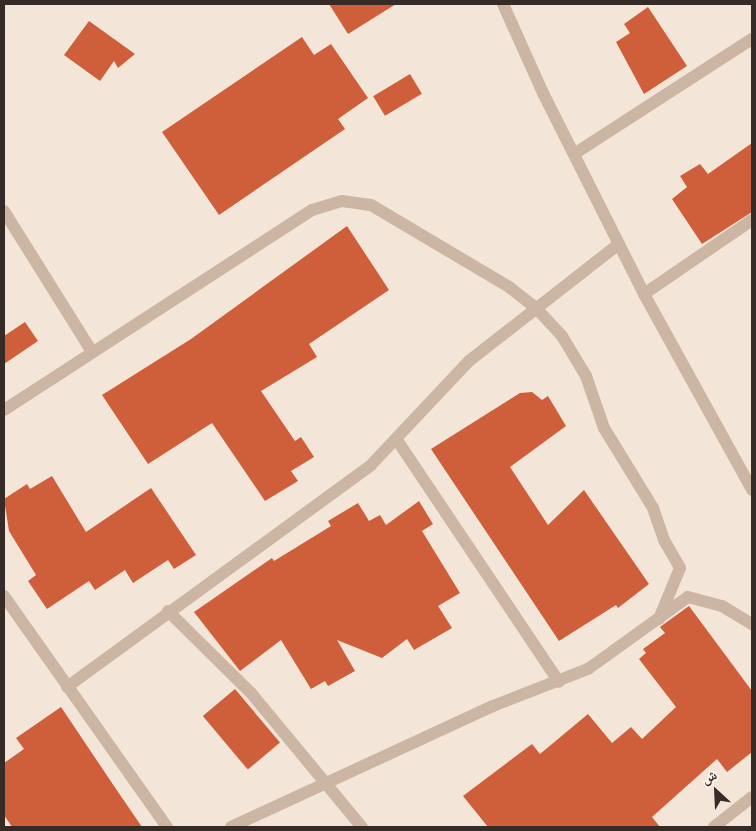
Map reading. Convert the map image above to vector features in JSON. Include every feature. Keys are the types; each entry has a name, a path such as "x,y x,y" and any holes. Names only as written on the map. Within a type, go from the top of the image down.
{"street":[{"path":"503,4 574,154 644,294 752,490"},
{"path":"574,154 752,39"},
{"path":"4,410 285,225 312,210 342,201 372,205 535,307 562,336 586,376 604,428 653,508 664,540 680,568 659,619"},
{"path":"4,211 92,352"},
{"path":"644,294 752,220"},
{"path":"66,687 168,611 346,485 396,440 469,361 535,307 619,244"},
{"path":"396,440 559,682"},
{"path":"4,596 66,687 167,827"},
{"path":"231,827 493,706 559,682 588,669 688,597 722,606 752,624"},
{"path":"168,611 251,693 362,827"},
{"path":"714,827 751,801"}],"building":[{"path":"329,4 396,4 348,34"},
{"path":"648,7 687,66 644,94 616,42 630,33 624,24"},
{"path":"89,21 135,54 118,68 114,61 100,81 64,55"},
{"path":"302,37 314,55 331,44 368,98 338,119 345,129 219,215 162,132"},
{"path":"410,74 422,94 385,116 373,96"},
{"path":"752,143 752,212 702,244 672,199 687,187 680,176 700,164 708,174"},
{"path":"347,226 389,290 309,344 317,357 261,391 295,441 301,437 314,457 291,471 298,481 265,501 212,423 148,464 102,395 191,339"},
{"path":"25,322 38,341 4,364 4,336"},
{"path":"532,392 542,400 548,396 566,426 510,467 548,525 584,490 649,584 618,608 616,605 559,641 431,449 520,393"},
{"path":"52,476 86,532 151,488 196,555 174,569 168,560 133,583 125,570 95,590 89,581 47,609 28,581 36,575 9,531 4,499 27,484 30,489"},
{"path":"419,501 433,524 422,531 460,593 438,606 452,628 414,650 407,639 382,658 337,640 355,671 328,686 325,681 311,689 281,640 240,671 194,612 272,558 274,561 331,526 328,521 358,503 369,521 380,515 386,525"},
{"path":"689,606 752,691 752,752 727,772 717,759 652,817 660,827 488,827 463,796 532,744 540,754 588,714 612,743 631,727 642,739 676,707 639,659 646,653 643,649 665,633 660,627"},
{"path":"235,689 280,743 248,770 203,716"},
{"path":"61,707 142,827 12,827 4,815 4,763 24,749 16,738"}]}
